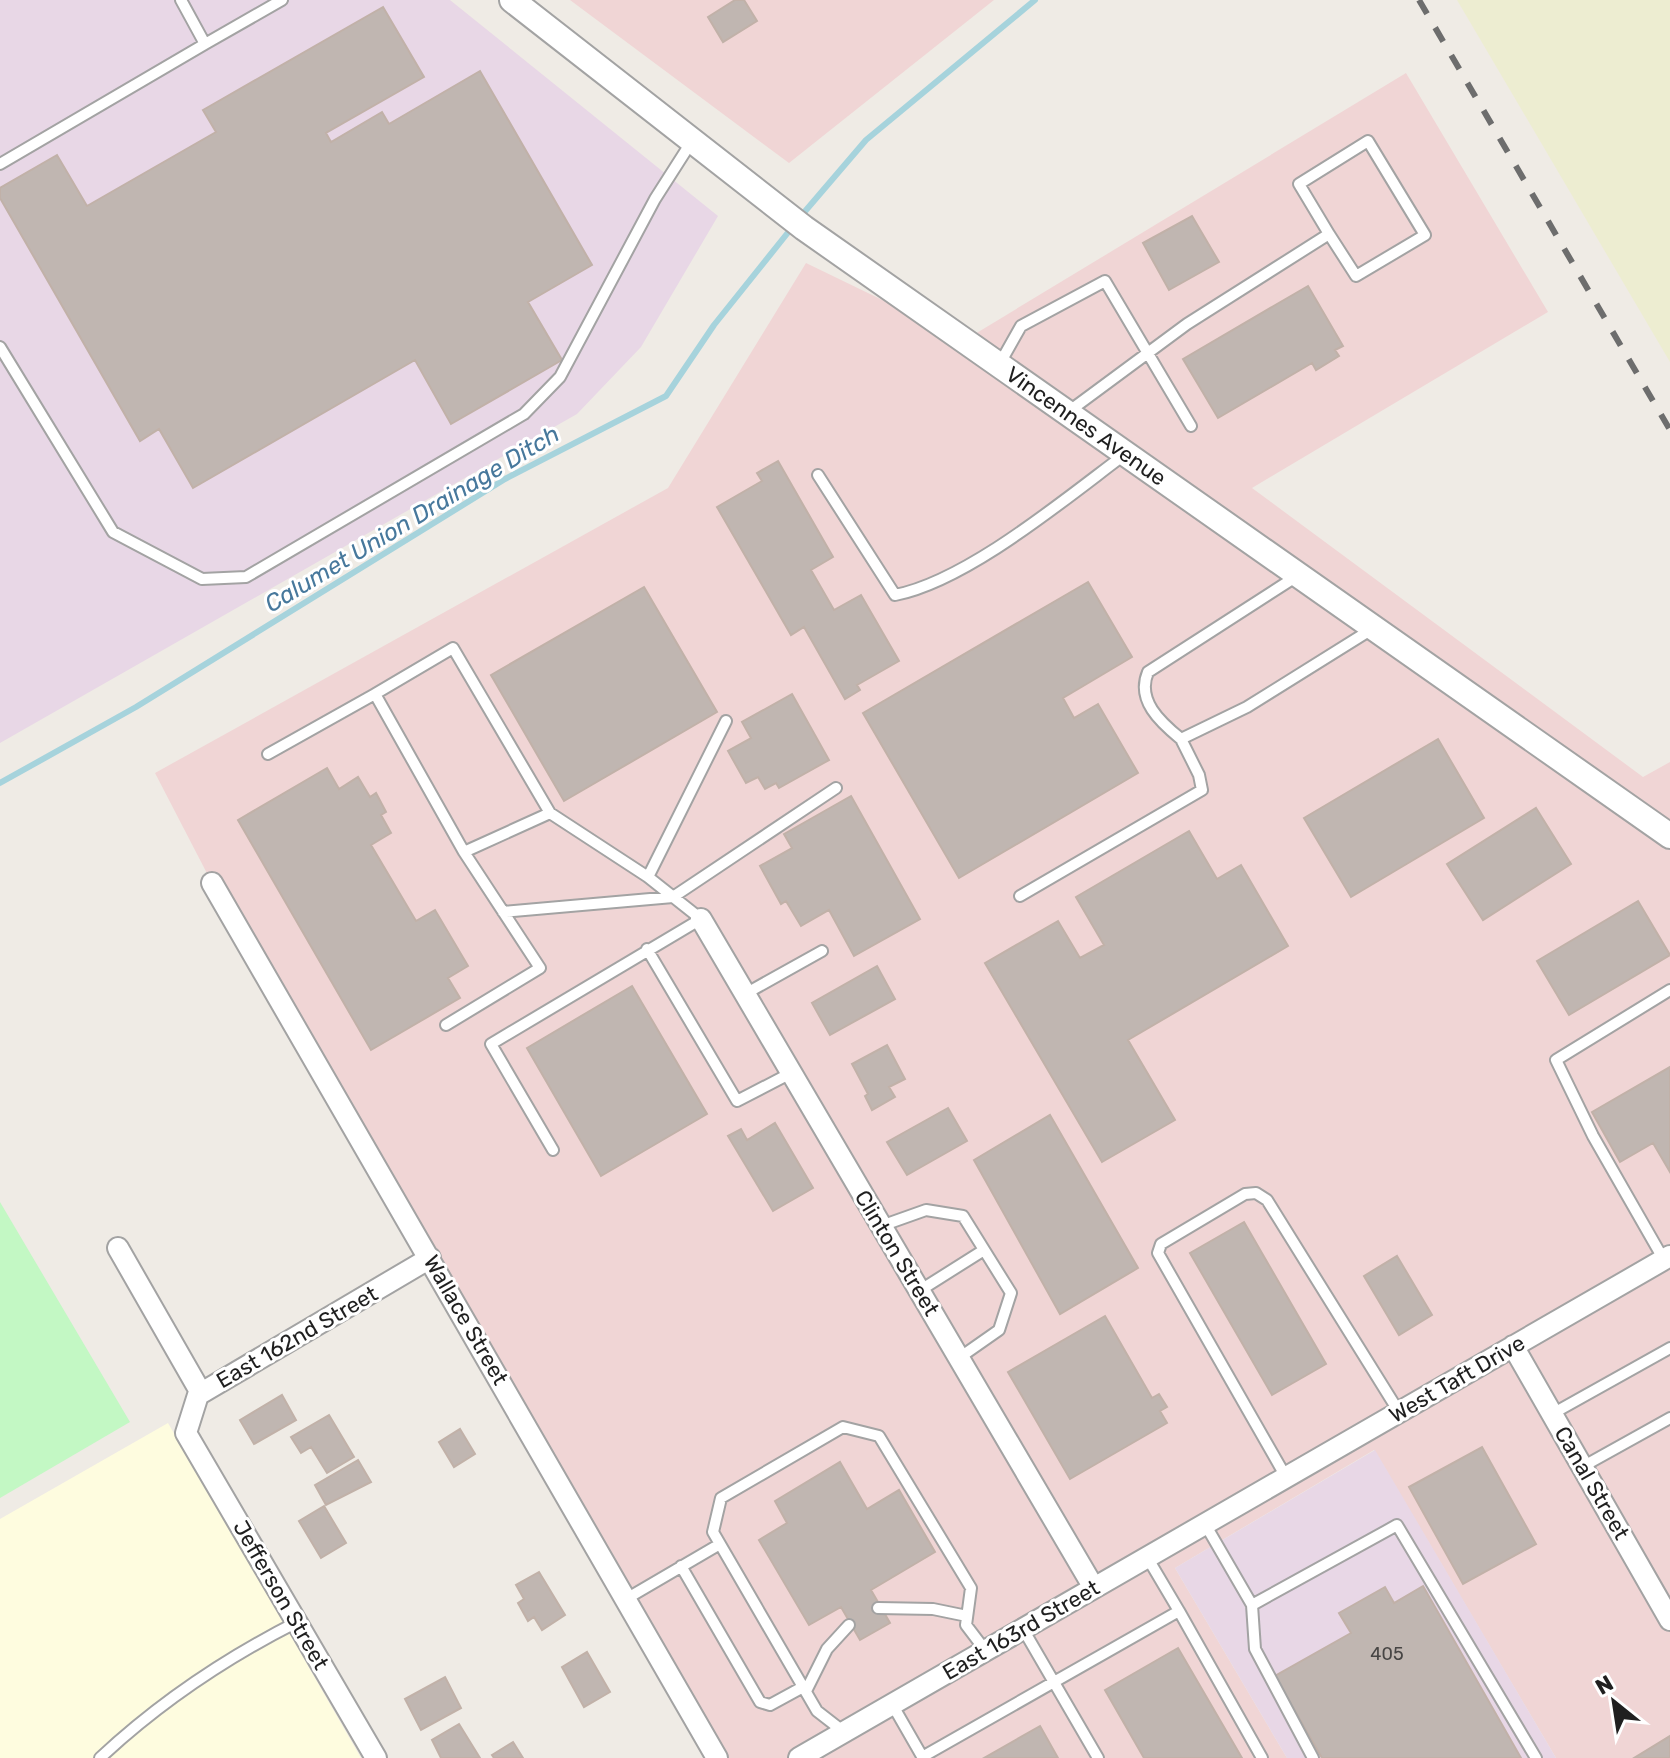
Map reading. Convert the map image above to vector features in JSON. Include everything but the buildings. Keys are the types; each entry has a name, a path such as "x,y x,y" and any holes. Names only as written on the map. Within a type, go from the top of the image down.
{"street":[{"name":"Vincennes Avenue","path":"512,0 804,228 1670,836"},
{"name":"Wallace Street","path":"212,883 717,1758"},
{"name":"Clinton Street","path":"701,919 1094,1588"},
{"path":"118,1248 201,1393"},
{"name":"East 162nd Street","path":"186,1433 201,1393 430,1258"},
{"name":"West Taft Drive","path":"1243,1502 1667,1258"},
{"name":"Canal Street","path":"1513,1346 1670,1620"},
{"name":"Jefferson Street","path":"186,1433 376,1758"},
{"name":"East 163rd Street","path":"799,1758 1243,1502"}],"lane":[{"path":"181,0 205,44"},
{"path":"0,164 282,0"},
{"path":"0,347 113,532 202,579 246,577 524,414 560,377 655,199 692,141"},
{"path":"1368,141 1425,235 1356,276 1329,234 1299,184 1368,141"},
{"path":"1068,412 1146,352 1329,234"},
{"path":"999,365 1021,326 1105,281 1191,426"},
{"path":"818,475 895,595 910,592 974,560 1126,454"},
{"path":"1020,896 1202,790 1202,782 1181,739 1155,714 1147,700 1143,684 1148,672 1298,575"},
{"path":"1181,739 1247,707 1374,628"},
{"path":"268,754 453,648 550,813 648,877 701,919 491,1044 553,1150"},
{"path":"375,694 464,852 540,968 446,1025"},
{"path":"648,877 726,721"},
{"path":"503,912 673,897 836,788"},
{"path":"464,852 550,813"},
{"path":"647,949 737,1101 791,1073"},
{"path":"745,994 822,951"},
{"path":"1667,1258 1593,1136 1556,1060 1670,990"},
{"path":"1286,1477 1158,1253 1161,1244 1245,1194 1256,1193 1267,1200 1399,1412"},
{"path":"881,1226 926,1210 963,1216 1011,1293 999,1330 959,1358"},
{"path":"919,1291 984,1250"},
{"path":"1552,1414 1670,1348"},
{"path":"1582,1467 1670,1418"},
{"path":"844,1732 817,1711 713,1532 721,1498 843,1427 879,1436 971,1588 966,1625 985,1650"},
{"path":"1205,1524 1252,1605 1255,1649 1313,1758"},
{"path":"1252,1605 1397,1525 1536,1758"},
{"path":"626,1599 720,1544"},
{"path":"1147,1557 1262,1758"},
{"path":"681,1566 760,1702 770,1705 804,1689 827,1649 849,1625"},
{"path":"878,1608 933,1609 967,1616"},
{"path":"892,1704 923,1758 1179,1611"},
{"path":"100,1758 149,1713 233,1654 297,1622"},
{"path":"1023,1629 1098,1758"}],"shaded area":[{"path":"0,0 450,0 718,216 641,347 577,414 0,743"},
{"path":"570,0 994,0 789,163"},
{"path":"1406,73 1548,312 1252,488 1643,777 1670,762 1670,1758 1556,1758 1374,1450 1175,1568 1287,1758 717,1758 212,883 155,773 668,488 806,263 965,340"},
{"path":"168,1423 361,1758 0,1758 0,1519"},
{"path":"1375,1450 1556,1758 1287,1758 1175,1568"}],"green space":[{"path":"1457,0 1670,0 1670,362"},
{"path":"0,1202 130,1422 0,1498"}],"waterway":[{"name":"Calumet Union Drainage Ditch","path":"801,216 866,140 1035,0"},
{"name":"Calumet Union Drainage Ditch","path":"0,783 136,707 505,479 666,396 714,325 794,225"}],"railway":[{"path":"1419,0 1670,430"}]}
